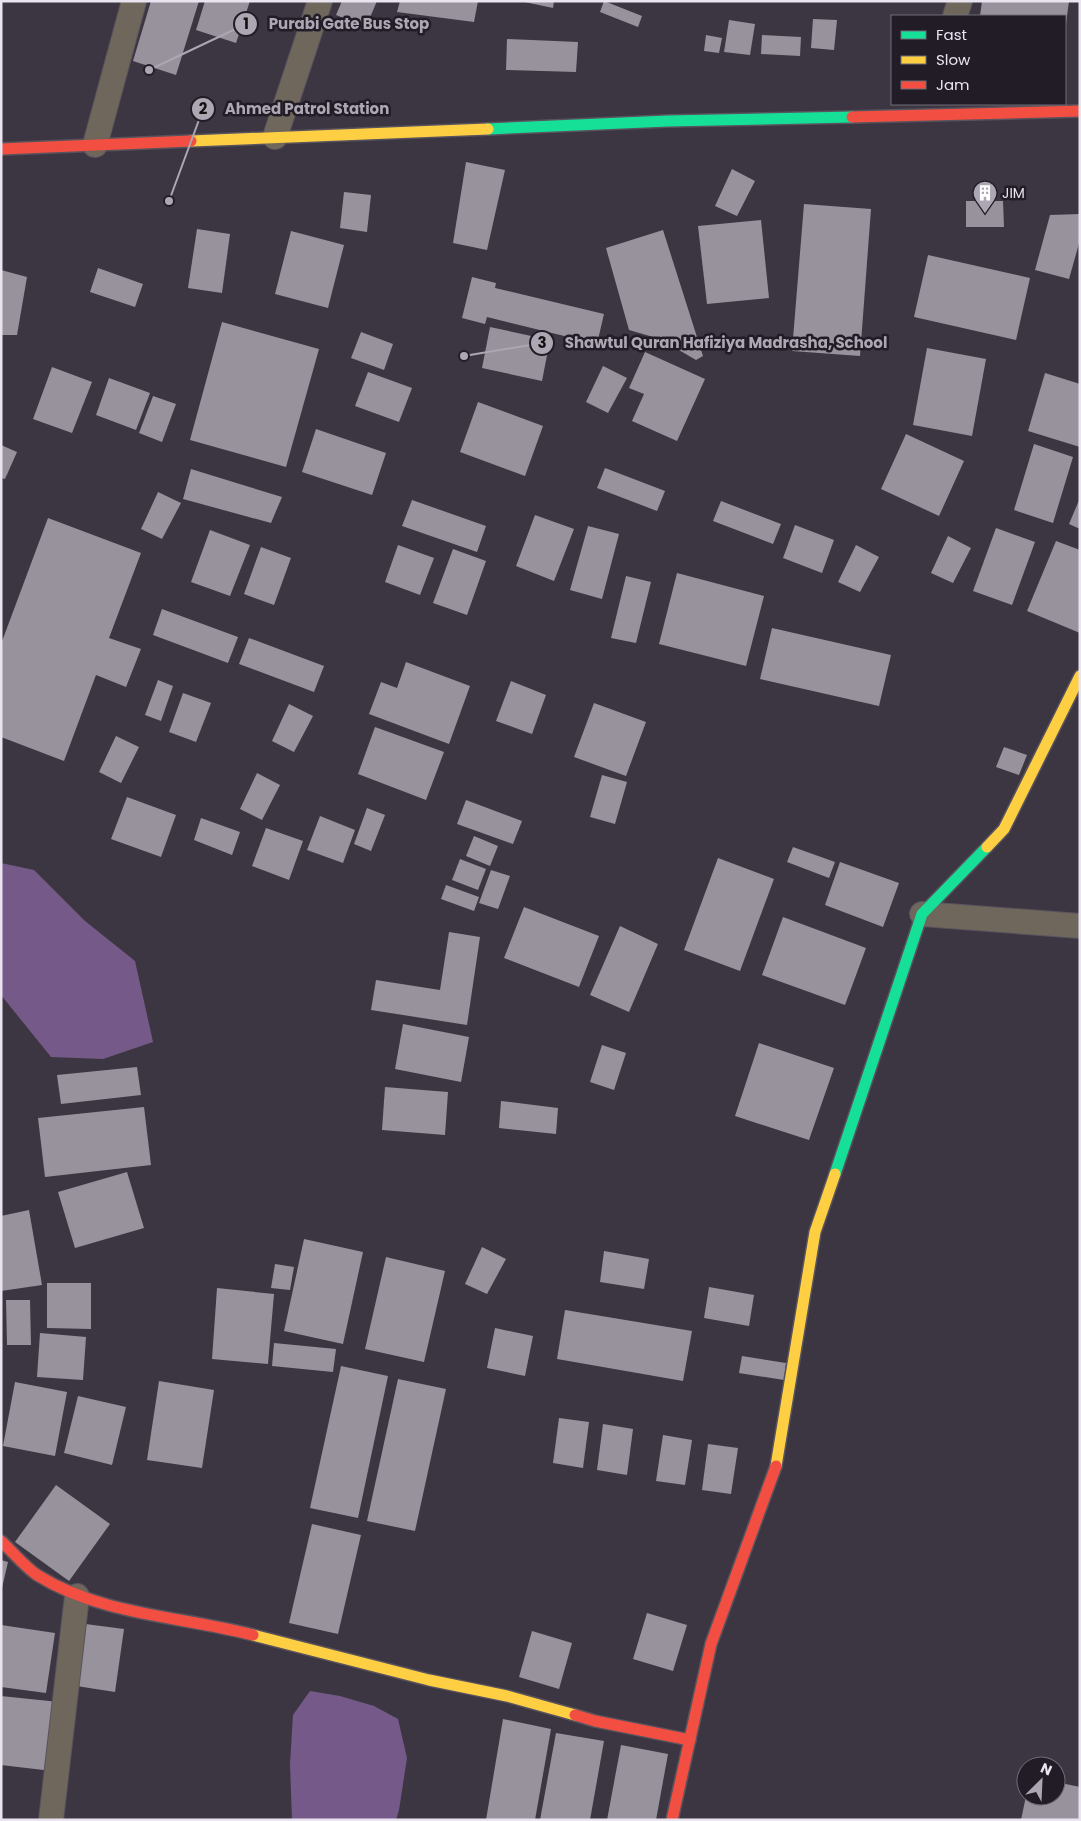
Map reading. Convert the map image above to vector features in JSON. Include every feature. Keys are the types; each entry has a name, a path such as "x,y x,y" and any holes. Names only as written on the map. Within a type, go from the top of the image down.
{"main road":[{"path":"1,149 928,109 1080,111"},
{"path":"672,1820 711,1644 776,1469 815,1232 922,914 1004,829 1080,676"},
{"path":"1,1541 36,1574 77,1596 122,1610 234,1630 429,1680 507,1696 595,1722 690,1740"}],"street":[{"path":"95,145 134,1"},
{"path":"275,138 320,1"},
{"path":"955,15 960,1"},
{"path":"922,914 1080,926"},
{"path":"52,1820 77,1596"}],"shaded area":[{"path":"1,863 34,870 85,921 135,961 153,1042 103,1059 51,1057 1,995"},
{"path":"310,1691 340,1696 374,1706 398,1719 407,1758 396,1820 292,1820 290,1764 293,1715"}],"building":[{"path":"151,1 199,1 176,75 133,61"},
{"path":"205,1 250,1 236,43 196,30"},
{"path":"342,1 377,1 366,27 336,15"},
{"path":"400,1 478,1 474,22 397,12"},
{"path":"520,1 554,1 553,8"},
{"path":"604,1 642,16 638,27 600,12"},
{"path":"982,1 1069,1 1066,24 1066,15 980,15"},
{"path":"813,19 837,20 834,50 811,48"},
{"path":"729,20 755,24 750,55 724,52"},
{"path":"706,35 722,38 719,53 704,51"},
{"path":"762,35 801,37 800,56 761,54"},
{"path":"507,39 578,42 576,72 506,70"},
{"path":"466,162 505,170 487,250 453,243"},
{"path":"732,169 755,181 737,216 715,206"},
{"path":"344,192 371,195 367,232 340,228"},
{"name":"JIM","path":"966,201 1003,201 1004,227 966,227"},
{"path":"804,204 871,209 860,356 792,351"},
{"path":"1080,214 1080,240 1069,279 1035,270 1050,215"},
{"path":"761,220 769,298 707,304 698,226"},
{"path":"197,229 230,234 222,293 188,288"},
{"path":"663,230 703,356 696,360 660,339 629,330 606,248"},
{"path":"291,231 344,245 328,308 275,294"},
{"path":"928,255 1030,278 1016,340 914,317"},
{"path":"98,268 143,284 135,307 90,292"},
{"path":"1,270 27,277 17,335 1,335"},
{"path":"472,277 496,283 495,288 604,314 597,344 487,317 485,324 462,318"},
{"path":"222,322 319,349 286,467 190,440"},
{"path":"490,327 550,340 542,381 482,368"},
{"path":"361,332 393,344 384,370 351,358"},
{"path":"927,348 986,359 972,436 913,425"},
{"path":"645,352 705,379 677,441 632,421 644,394 629,388"},
{"path":"603,366 627,378 608,413 586,402"},
{"path":"52,367 92,382 72,433 33,419"},
{"path":"368,372 412,388 399,422 355,406"},
{"path":"1045,373 1080,384 1080,447 1028,431"},
{"path":"109,378 150,393 136,430 96,415"},
{"path":"153,396 176,404 162,442 139,433"},
{"path":"478,402 543,426 525,476 460,452"},
{"path":"316,429 386,453 372,495 302,472"},
{"path":"906,434 964,461 939,516 881,489"},
{"path":"1034,444 1073,457 1053,523 1014,510"},
{"path":"1,445 17,452 5,479 1,478"},
{"path":"605,468 665,491 657,511 597,488"},
{"path":"191,469 282,497 271,523 183,499"},
{"path":"158,492 181,503 162,539 141,529"},
{"path":"1080,498 1080,529 1069,524"},
{"path":"412,500 486,526 477,552 402,526"},
{"path":"721,501 781,524 773,544 713,521"},
{"path":"535,515 574,529 554,581 516,566"},
{"path":"48,518 141,553 109,638 141,649 126,687 96,675 64,761 1,737 1,644"},
{"path":"795,525 834,540 822,573 783,558"},
{"path":"588,526 619,534 602,599 570,590"},
{"path":"996,528 1035,542 1012,605 973,591"},
{"path":"210,530 250,545 230,596 191,582"},
{"path":"948,536 971,548 953,583 931,573"},
{"path":"1056,541 1080,550 1080,633 1027,611"},
{"path":"398,545 434,558 420,595 385,582"},
{"path":"856,545 879,557 860,592 838,582"},
{"path":"261,547 291,558 274,605 244,594"},
{"path":"453,549 486,561 467,615 433,603"},
{"path":"677,573 764,596 746,666 659,644"},
{"path":"626,576 651,582 636,643 611,638"},
{"path":"162,609 238,637 228,663 153,635"},
{"path":"772,628 891,655 879,706 760,679"},
{"path":"249,638 324,666 314,692 239,664"},
{"path":"406,662 470,686 449,744 369,714 381,682 397,688"},
{"path":"158,680 173,686 161,721 145,715"},
{"path":"511,681 546,695 532,734 496,721"},
{"path":"183,693 211,703 196,742 169,732"},
{"path":"594,703 646,722 626,776 574,757"},
{"path":"289,704 313,716 294,752 272,741"},
{"path":"375,727 444,752 426,800 358,774"},
{"path":"116,736 139,747 121,783 99,772"},
{"path":"1004,747 1027,755 1019,775 996,767"},
{"path":"257,773 280,785 262,820 240,809"},
{"path":"602,775 627,782 615,824 590,817"},
{"path":"127,797 176,815 161,857 111,839"},
{"path":"466,800 522,821 513,844 457,824"},
{"path":"367,808 385,815 371,851 354,844"},
{"path":"320,816 355,830 343,863 307,850"},
{"path":"201,818 240,832 232,855 194,840"},
{"path":"266,828 303,841 289,880 252,866"},
{"path":"474,836 498,846 490,866 466,856"},
{"path":"793,847 835,862 829,878 787,862"},
{"path":"718,858 774,879 740,971 684,950"},
{"path":"460,859 486,869 478,890 452,880"},
{"path":"840,862 899,883 883,927 825,905"},
{"path":"491,870 510,876 498,909 479,903"},
{"path":"446,885 479,897 474,911 441,899"},
{"path":"524,907 599,936 579,987 504,958"},
{"path":"783,917 866,948 845,1005 762,975"},
{"path":"620,926 658,944 629,1012 590,995"},
{"path":"449,932 480,937 467,1025 371,1010 376,980 440,990"},
{"path":"403,1024 469,1037 461,1082 395,1069"},
{"path":"759,1043 834,1068 809,1140 735,1116"},
{"path":"602,1045 626,1053 614,1090 590,1082"},
{"path":"137,1067 141,1095 61,1104 57,1075"},
{"path":"385,1087 448,1092 445,1135 382,1130"},
{"path":"501,1101 558,1108 556,1134 499,1128"},
{"path":"144,1107 151,1165 45,1177 38,1118"},
{"path":"127,1172 144,1228 75,1248 58,1192"},
{"path":"29,1210 42,1285 1,1291 1,1216"},
{"path":"304,1239 363,1252 343,1344 284,1331"},
{"path":"482,1247 506,1259 487,1294 465,1284"},
{"path":"604,1251 649,1259 644,1289 600,1282"},
{"path":"386,1257 445,1271 424,1362 365,1349"},
{"path":"275,1264 294,1267 290,1290 271,1288"},
{"path":"47,1283 91,1283 91,1329 47,1328"},
{"path":"709,1287 754,1295 749,1326 704,1318"},
{"path":"217,1288 274,1294 268,1364 212,1359"},
{"path":"6,1300 30,1300 31,1345 7,1345"},
{"path":"565,1310 692,1331 683,1381 557,1359"},
{"path":"495,1328 533,1336 525,1376 487,1368"},
{"path":"40,1333 86,1337 83,1380 37,1377"},
{"path":"274,1343 336,1349 333,1372 272,1366"},
{"path":"742,1356 786,1363 784,1380 739,1373"},
{"path":"341,1366 388,1376 358,1518 310,1508"},
{"path":"398,1379 446,1389 415,1531 367,1521"},
{"path":"159,1381 214,1390 202,1468 147,1460"},
{"path":"15,1382 67,1392 55,1456 3,1446"},
{"path":"78,1396 126,1407 112,1465 64,1453"},
{"path":"559,1418 589,1422 583,1468 553,1463"},
{"path":"603,1424 633,1429 627,1475 597,1470"},
{"path":"663,1435 692,1440 685,1485 656,1481"},
{"path":"708,1444 738,1448 731,1494 702,1490"},
{"path":"56,1485 110,1524 69,1581 15,1542"},
{"path":"312,1524 361,1535 338,1634 289,1623"},
{"path":"1,1560 8,1562 2,1588 1,1588"},
{"path":"647,1613 687,1625 673,1671 633,1659"},
{"path":"78,1623 124,1629 115,1692 70,1685"},
{"path":"1,1625 55,1633 46,1693 1,1687"},
{"path":"532,1631 572,1643 559,1689 519,1677"},
{"path":"1,1696 59,1702 52,1771 1,1765"},
{"path":"503,1719 551,1729 535,1820 486,1820"},
{"path":"556,1733 604,1741 590,1820 540,1820"},
{"path":"621,1745 668,1754 656,1820 607,1820"},
{"path":"1066,1784 1080,1787 1080,1820 1021,1820 1024,1806 1066,1806"}],"traffic: fast":[{"path":"488,129 668,121 852,117"},
{"path":"835,1174 922,914 987,847"}],"traffic: slow":[{"path":"191,141 488,129"},
{"path":"987,847 1004,829 1080,676"},
{"path":"776,1466 815,1232 835,1174"},
{"path":"253,1635 429,1680 507,1696 575,1715"}],"traffic: jam":[{"path":"852,117 1080,111"},
{"path":"1,149 191,141"},
{"path":"672,1820 711,1644 776,1466"},
{"path":"1,1541 37,1575 62,1589 88,1599 115,1607 253,1635"},
{"path":"575,1715 595,1721 690,1740"}],"place":[{"name":"Purabi Gate Bus Stop","path":"149,70"},
{"name":"Ahmed Patrol Station","path":"169,201"},
{"name":"JIM","path":"985,214"},
{"name":"Shawtul Quran Hafiziya Madrasha, School","path":"464,356"}]}
